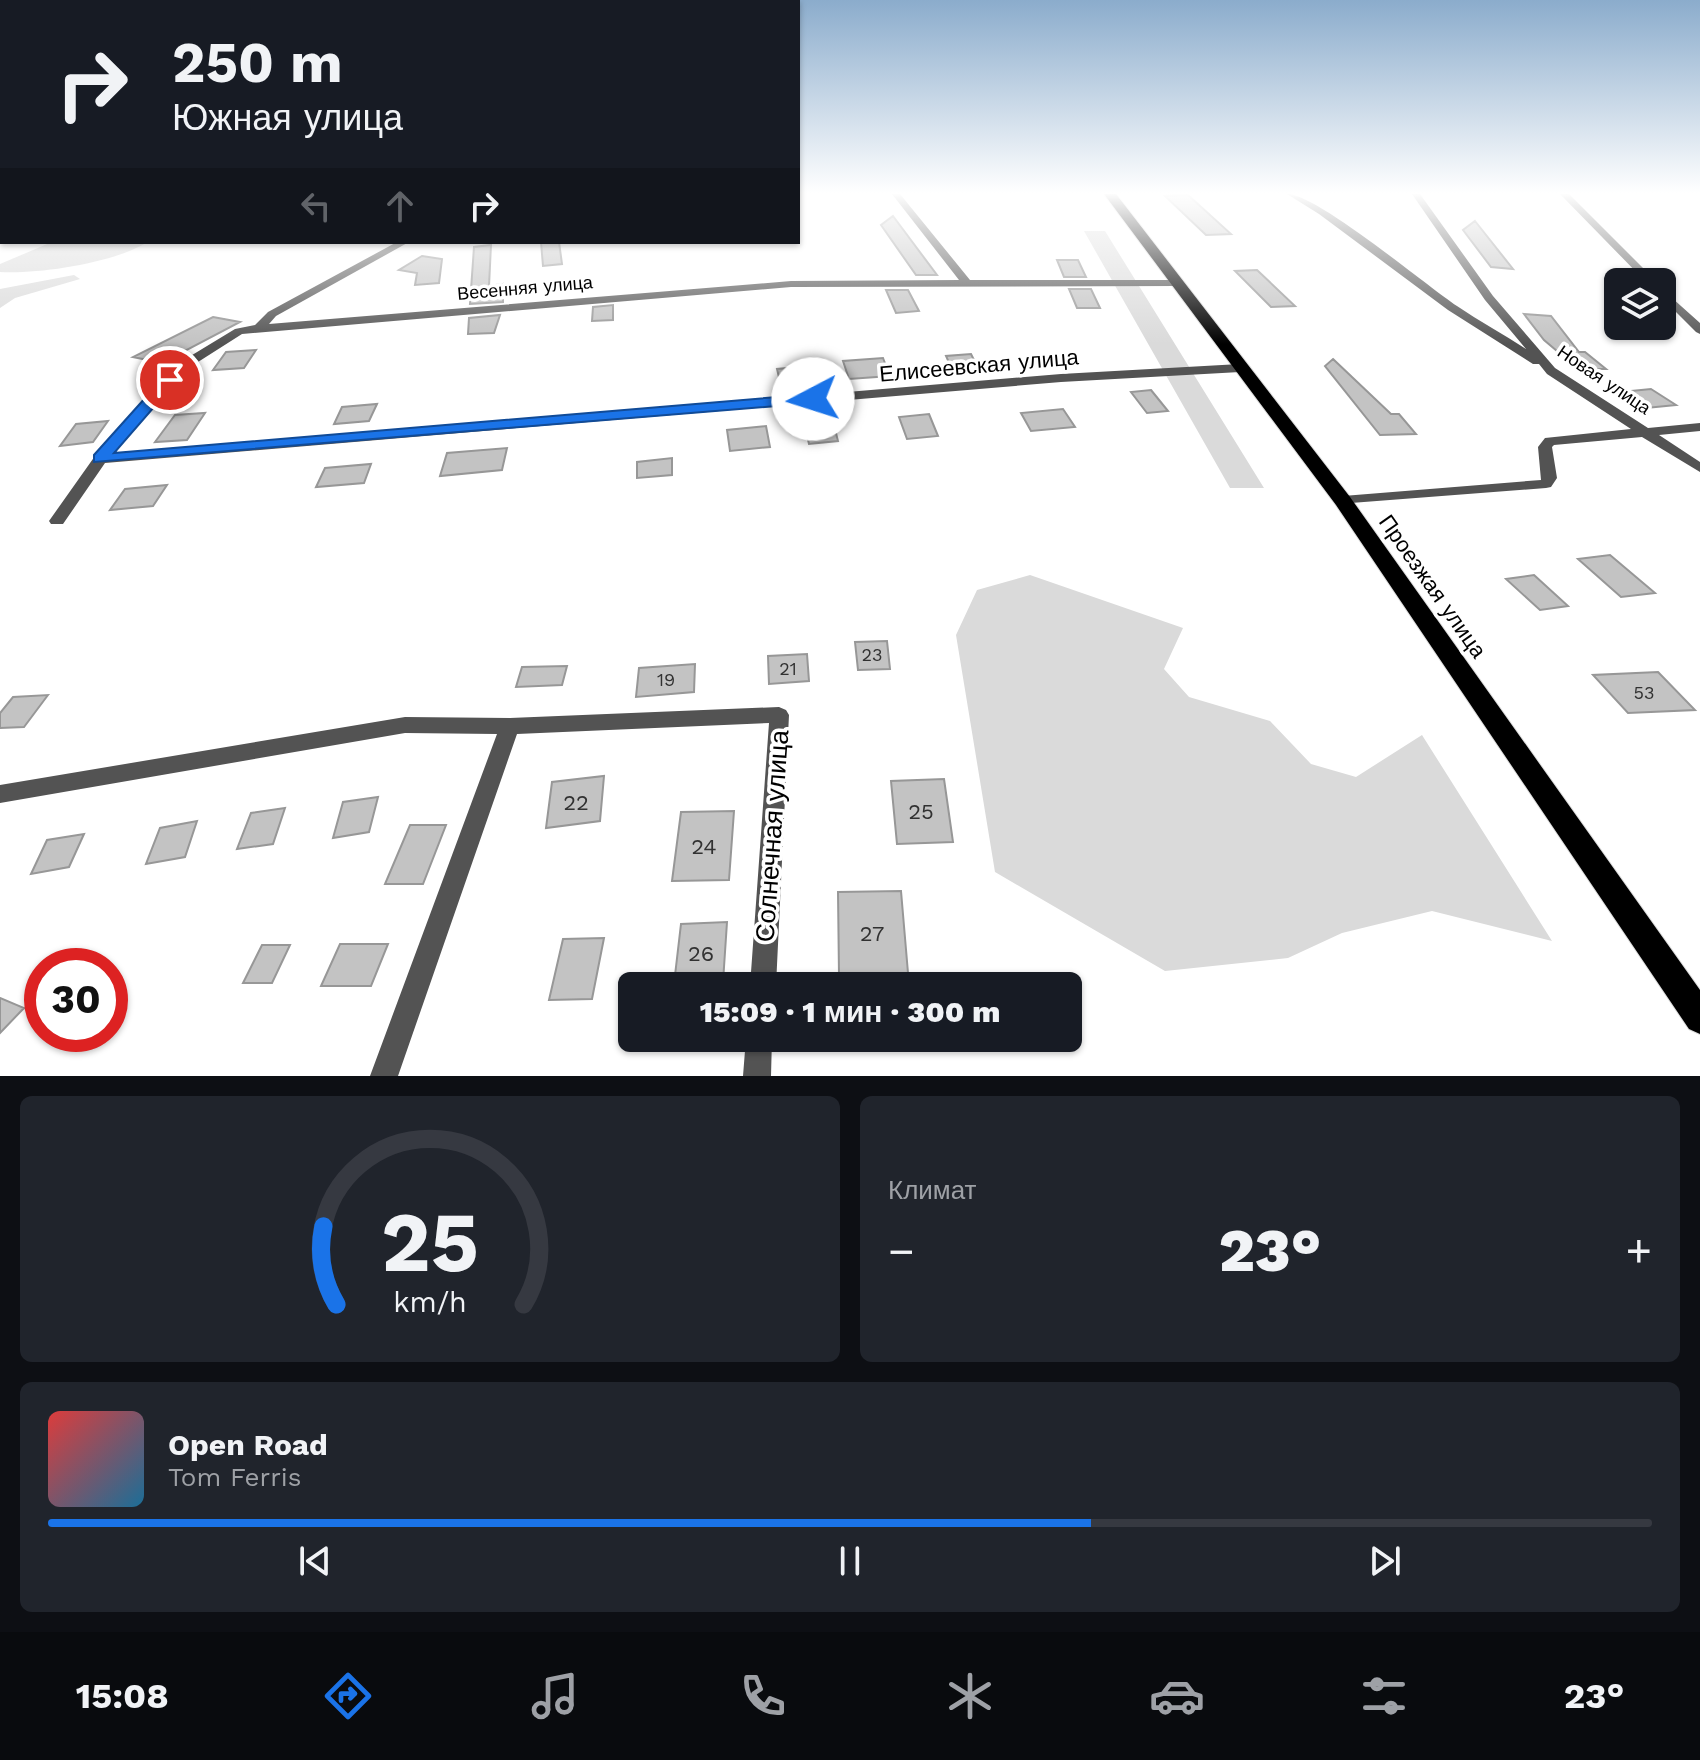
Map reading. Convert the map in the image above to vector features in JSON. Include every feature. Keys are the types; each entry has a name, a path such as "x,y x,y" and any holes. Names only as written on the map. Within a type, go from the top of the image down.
{"main road":[{"name":"Проезжая улица","path":"1148,244 1343,501 1700,1018"}],"street":[{"path":"57,521 100,459 183,366 239,331 259,328 272,314 400,244"},
{"path":"936,244 967,283"},
{"path":"1366,244 1452,308 1551,371"},
{"name":"Новая улица","path":"1451,244 1489,298 1551,371 1700,468"},
{"path":"1614,244 1638,268"},
{"name":"Весенняя улица","path":"259,328 791,284 1178,283"},
{"path":"1676,306 1700,330"},
{"name":"Елисеевская улица","path":"100,459 1061,378 1240,368"},
{"path":"1343,501 1546,484 1550,478 1545,447 1550,441 1700,427"},
{"name":"Солнечная улица","path":"0,794 405,725 510,726 779,715 764,972"},
{"path":"384,1076 510,726"},
{"path":"757,1076 758,1052"}],"shaded area":[{"path":"47,244 143,244 116,256 76,266 0,272 0,264"},
{"path":"1092,244 1113,244 1264,488 1230,488"},
{"path":"74,275 80,279 15,298 0,308 0,289"},
{"path":"1030,575 1183,628 1164,669 1189,697 1270,721 1311,764 1356,777 1422,735 1552,941 1432,911 1342,933 1288,958 1165,971 995,872 956,635 977,590"}],"building":[{"path":"541,244 559,244 562,264 543,266"},
{"path":"894,244 914,244 937,275 916,275"},
{"path":"1474,244 1493,244 1513,269 1491,267"},
{"path":"491,245 489,286 503,284 503,302 470,304 474,247"},
{"path":"422,256 442,259 439,283 415,285 417,273 399,270"},
{"path":"1057,260 1078,260 1086,277 1064,277"},
{"path":"1257,270 1295,306 1271,307 1235,271"},
{"path":"1069,289 1091,289 1100,308 1077,308"},
{"path":"886,290 908,290 919,311 896,313"},
{"path":"613,305 613,320 592,321 593,307"},
{"path":"1524,314 1551,316 1579,352 1585,352 1606,369 1593,369 1596,373 1590,379 1544,340"},
{"path":"500,315 494,333 468,334 469,318"},
{"path":"213,317 240,322 162,363 133,357"},
{"path":"256,350 244,368 213,370 226,352"},
{"path":"971,354 980,372 954,374 946,356"},
{"path":"883,358 890,376 849,379 843,361"},
{"path":"1333,359 1391,414 1399,414 1416,434 1380,435 1325,366"},
{"path":"810,366 815,384 781,386 777,369"},
{"path":"1651,389 1676,405 1646,408 1621,392"},
{"path":"1151,390 1168,411 1147,413 1131,392"},
{"path":"377,404 369,421 334,424 342,407"},
{"path":"1063,409 1075,427 1031,431 1021,413"},
{"path":"205,413 187,440 155,442 175,415"},
{"path":"929,414 938,436 907,439 899,417"},
{"path":"108,421 93,442 60,446 76,424"},
{"path":"833,421 838,441 809,444 804,423"},
{"path":"766,426 770,447 730,451 727,430"},
{"path":"507,448 502,470 440,476 447,453"},
{"path":"672,458 672,475 637,478 637,462"},
{"path":"371,464 364,483 316,487 325,468"},
{"path":"167,485 153,506 110,510 125,489"},
{"path":"1610,555 1655,593 1621,597 1578,559"},
{"path":"1534,575 1568,606 1540,610 1506,579"},
{"path":"887,641 890,669 858,670 855,642"},
{"path":"807,654 809,681 769,684 768,656"},
{"path":"695,664 694,692 636,697 639,668"},
{"path":"567,666 562,685 516,687 522,667"},
{"path":"1658,672 1695,710 1628,713 1593,675"},
{"path":"48,695 24,727 0,728 0,713 13,697"},
{"path":"604,776 600,821 546,828 552,782"},
{"path":"944,779 953,842 897,844 891,781"},
{"path":"378,797 369,832 333,838 343,802"},
{"path":"285,808 273,844 237,849 251,813"},
{"path":"734,811 729,880 672,881 681,812"},
{"path":"197,821 185,857 146,864 160,828"},
{"path":"410,825 446,825 423,884 385,884"},
{"path":"84,834 69,867 31,874 47,840"},
{"path":"901,891 908,972 839,972 838,892"},
{"path":"727,922 724,972 675,972 681,924"},
{"path":"604,938 592,999 549,1000 563,939"},
{"path":"340,944 388,944 371,986 321,986"},
{"path":"262,945 290,945 272,983 243,983"},
{"path":"0,998 24,1008 0,1033"}],"route":[{"path":"170,380 100,459 813,399"}]}
